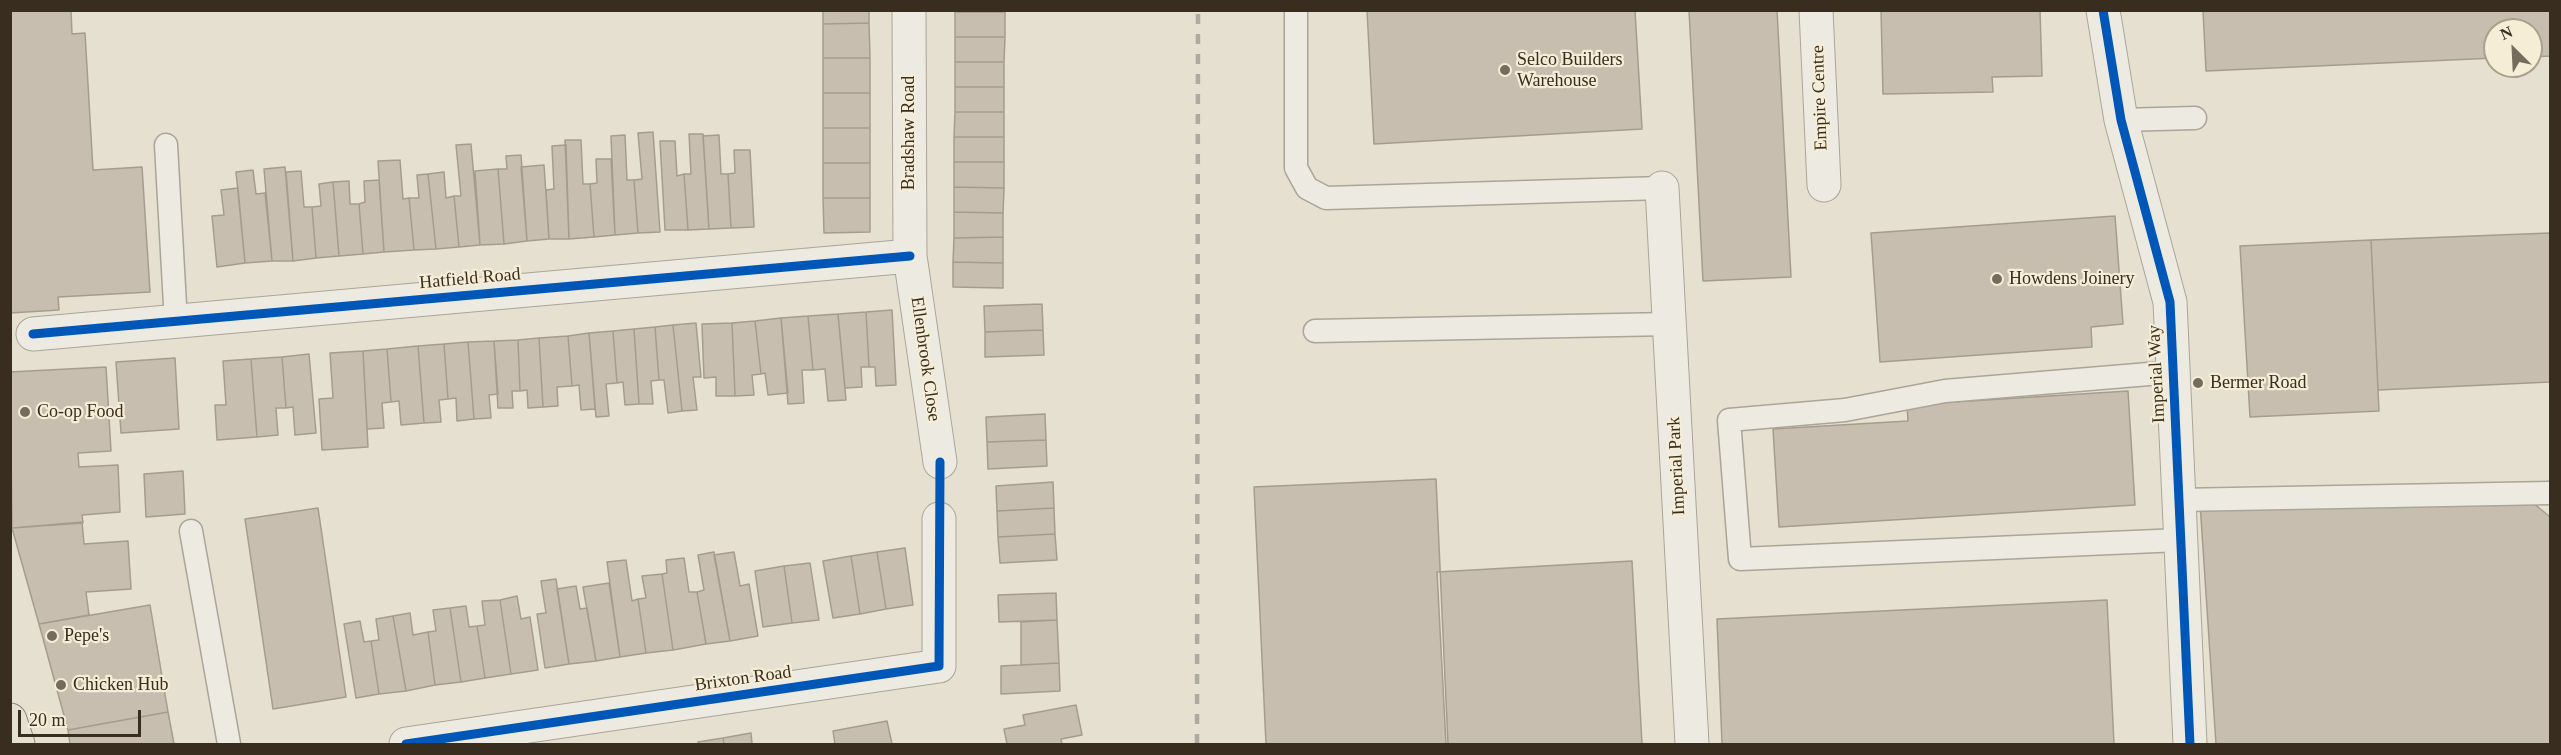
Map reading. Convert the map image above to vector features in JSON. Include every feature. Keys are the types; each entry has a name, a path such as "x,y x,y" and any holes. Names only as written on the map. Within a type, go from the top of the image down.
{"main road":[{"path":"10,720 18,744"}],"street":[{"name":"Bradshaw Road","path":"909,10 910,256"},
{"name":"Empire Centre","path":"1816,10 1824,185"},
{"name":"Imperial Way","path":"2103,10 2121,120 2170,302 2190,744"},
{"name":"Imperial Park","path":"1662,188 1692,744"},
{"name":"Hatfield Road","path":"33,334 910,256"},
{"name":"Ellenbrook Close","path":"910,256 940,462"},
{"name":"Brixton Road","path":"406,744 939,666 939,519"}],"lane":[{"path":"1296,10 1296,168 1307,188 1326,198 1662,188"},
{"path":"2121,120 2196,118"},
{"path":"166,145 176,322"},
{"path":"1315,331 1669,324"},
{"path":"2173,372 1945,391 1845,410 1729,420 1740,559 2180,540"},
{"path":"2179,500 2550,493"},
{"path":"191,531 229,744"}],"building":[{"path":"10,10 71,10 72,34 85,33 93,170 142,167 150,292 58,297 59,310 10,313"},
{"path":"823,10 869,10 869,23 823,24"},
{"path":"955,10 1005,10 1005,12 955,12"},
{"name":"Selco Builders Warehouse","path":"1367,10 1635,10 1642,129 1374,144"},
{"path":"1689,10 1777,10 1791,277 1703,281"},
{"path":"1881,10 2040,10 2042,76 1992,77 1993,92 1883,94"},
{"path":"2203,10 2550,10 2550,56 2543,56 2543,18 2483,18 2483,59 2206,71"},
{"path":"955,12 1005,12 1005,37 955,37"},
{"path":"869,23 870,58 823,58 823,24"},
{"path":"955,37 1005,37 1004,62 955,62"},
{"path":"823,58 870,58 870,93 823,93"},
{"path":"955,62 1004,62 1004,87 955,87"},
{"path":"955,87 1004,87 1004,112 955,112"},
{"path":"823,93 870,93 870,128 823,128"},
{"path":"955,112 1004,112 1004,137 954,137"},
{"path":"823,128 870,128 870,163 823,163"},
{"path":"653,132 660,232 638,233 634,180 642,179 638,133"},
{"path":"689,134 703,134 709,229 688,230 684,174 691,174"},
{"path":"625,135 627,180 634,180 638,233 615,235 611,136"},
{"path":"719,135 721,174 728,174 731,228 709,229 703,136"},
{"path":"954,137 1004,137 1004,162 954,162"},
{"path":"565,140 581,140 583,184 590,184 594,237 569,239"},
{"path":"660,141 675,141 677,176 684,174 688,230 665,230"},
{"path":"471,144 480,245 459,247 454,196 461,196 456,145"},
{"path":"566,145 569,239 549,239 546,190 554,189 552,146"},
{"path":"734,150 750,150 754,227 731,228 728,174 735,173"},
{"path":"521,155 527,241 504,244 498,169 507,169 506,156"},
{"path":"596,159 611,159 615,235 594,237 590,184 597,183"},
{"path":"400,160 403,199 409,198 414,250 384,252 378,161"},
{"path":"954,162 1004,162 1004,188 954,187"},
{"path":"823,163 870,163 870,198 823,198"},
{"path":"544,165 549,239 527,241 521,167"},
{"path":"285,167 293,261 272,261 264,169"},
{"path":"498,169 504,244 480,245 475,171"},
{"path":"253,170 256,194 265,193 272,261 245,263 236,172"},
{"path":"301,171 304,207 312,207 316,258 293,261 286,172"},
{"path":"444,172 446,198 454,196 459,247 436,249 428,174"},
{"path":"428,174 436,249 414,250 409,198 419,198 417,175"},
{"path":"379,180 384,252 363,254 359,204 365,202 364,181"},
{"path":"349,181 350,204 359,204 363,254 339,256 333,182"},
{"path":"333,182 339,256 316,258 312,207 321,206 319,184"},
{"path":"954,187 1004,188 1003,213 954,212"},
{"path":"238,188 245,263 217,267 212,216 224,215 221,190"},
{"path":"823,198 870,198 870,232 824,233"},
{"path":"954,212 1003,213 1003,237 954,238"},
{"name":"Howdens Joinery","path":"2115,216 2123,324 2091,327 2092,347 1880,362 1871,233"},
{"path":"2550,233 2550,382 2378,390 2371,240"},
{"path":"1003,237 1003,263 953,262 954,238"},
{"path":"2371,240 2379,411 2250,417 2240,246"},
{"path":"953,262 1003,263 1003,288 953,287"},
{"path":"1042,304 1043,330 985,332 984,306"},
{"path":"892,310 896,385 876,386 875,367 869,367 866,312"},
{"path":"866,312 869,367 861,367 862,387 845,388 838,314"},
{"path":"838,314 846,400 828,401 825,369 813,370 808,316"},
{"path":"808,316 813,370 802,370 804,403 788,404 781,318"},
{"path":"781,318 788,393 768,395 765,373 761,374 755,321"},
{"path":"755,321 761,374 752,375 754,395 735,396 732,323"},
{"path":"696,323 701,377 693,377 697,410 682,411 673,325"},
{"path":"732,323 735,396 716,396 716,377 704,378 702,324"},
{"path":"673,325 682,411 668,413 664,380 659,380 655,327"},
{"path":"655,327 659,380 651,381 653,404 639,404 634,329"},
{"path":"634,329 639,404 625,405 623,382 617,383 613,331"},
{"path":"1043,330 1044,355 985,357 985,332"},
{"path":"613,331 617,383 606,384 609,416 596,417 589,333"},
{"path":"589,333 595,409 581,410 579,385 572,386 568,336"},
{"path":"568,336 572,386 557,387 558,406 543,407 539,338"},
{"path":"539,338 543,407 528,408 527,390 520,391 518,340"},
{"path":"518,340 520,391 512,391 513,408 498,408 494,341"},
{"path":"494,341 498,394 489,395 491,418 474,419 468,342"},
{"path":"468,342 474,419 457,421 456,398 448,399 444,344"},
{"path":"444,344 448,399 439,400 441,422 424,423 418,346"},
{"path":"418,346 424,423 401,425 399,401 391,402 387,349"},
{"path":"387,349 391,402 382,403 384,428 367,429 363,351"},
{"path":"363,351 368,447 322,450 319,399 333,398 330,353"},
{"path":"309,354 316,433 295,435 293,407 286,408 282,357"},
{"path":"282,357 286,408 276,408 278,435 257,437 251,359"},
{"path":"175,358 179,429 121,433 116,362"},
{"path":"251,359 257,437 217,440 215,405 226,405 223,361"},
{"path":"106,367 111,451 78,453 79,467 118,465 120,512 82,515 83,523 12,528 10,372"},
{"path":"2128,391 2135,505 1779,527 1773,429 1908,421 1907,405"},
{"path":"1045,414 1046,440 987,442 986,417"},
{"path":"1046,440 1047,466 988,469 987,442"},
{"path":"183,471 185,514 146,517 144,474"},
{"path":"1436,479 1448,744 1266,744 1254,487"},
{"path":"1053,482 1054,508 997,511 996,486"},
{"path":"2532,502 2550,517 2550,744 2216,744 2200,503"},
{"path":"318,508 346,697 273,709 245,519"},
{"path":"1054,508 1055,534 998,537 997,511"},
{"path":"82,522 84,544 128,541 131,589 86,592 89,615 39,624 12,528"},
{"path":"1055,534 1057,560 1000,563 998,537"},
{"path":"905,548 913,605 886,609 877,552"},
{"path":"714,552 730,641 706,644 697,592 704,590 698,555"},
{"path":"734,552 740,586 749,584 758,636 730,641 714,555"},
{"path":"877,552 886,609 860,614 851,556"},
{"path":"851,556 860,614 833,618 823,561"},
{"path":"684,558 689,592 697,592 706,644 673,650 662,574 667,573 666,560"},
{"path":"626,560 632,601 638,599 646,653 620,657 607,562"},
{"path":"1632,561 1642,744 1446,744 1437,572"},
{"path":"810,563 819,620 792,623 784,566"},
{"path":"784,566 792,623 763,627 755,571"},
{"path":"662,574 673,650 646,653 638,599 646,598 642,576"},
{"path":"556,579 569,664 545,668 537,614 546,613 541,581"},
{"path":"609,583 620,657 596,661 583,587"},
{"path":"576,586 580,609 587,608 596,661 569,664 557,589"},
{"path":"1056,593 1057,620 999,622 998,595"},
{"path":"517,596 521,619 530,617 538,670 511,674 500,600"},
{"path":"500,600 511,674 485,678 477,626 485,625 482,601"},
{"path":"2107,600 2114,744 1722,744 1717,619"},
{"path":"150,605 168,712 68,730 39,624"},
{"path":"466,606 469,627 477,626 485,678 461,682 450,608"},
{"path":"450,608 461,682 435,685 428,632 436,631 433,610"},
{"path":"410,613 413,635 428,632 435,685 406,691 393,616"},
{"path":"393,616 406,691 379,694 371,641 379,640 376,619"},
{"path":"1057,620 1059,663 1021,665 1021,622"},
{"path":"360,621 364,642 371,641 379,694 356,698 344,624"},
{"path":"1059,663 1060,691 1001,694 1001,666"},
{"path":"1076,705 1082,735 1061,739 1062,744 1007,744 1004,729 1025,725 1023,715"},
{"path":"168,712 174,744 70,744 68,730"},
{"path":"887,721 892,744 835,744 833,731"},
{"path":"751,733 752,744 724,744 723,738"},
{"path":"723,738 724,744 698,744 698,742"}],"railway":[{"path":"1197,744 1198,10"}],"cycle path":[{"path":"2103,10 2121,120 2170,302 2190,744"},
{"path":"33,334 910,256"},
{"path":"406,744 939,666 940,462"}],"place":[{"name":"Selco Builders Warehouse","path":"1505,70"},
{"name":"Howdens Joinery","path":"1997,279"},
{"name":"Bermer Road","path":"2198,383"},
{"name":"Co-op Food","path":"25,412"},
{"name":"Pepe's","path":"52,636"},
{"name":"Chicken Hub","path":"61,685"}]}
